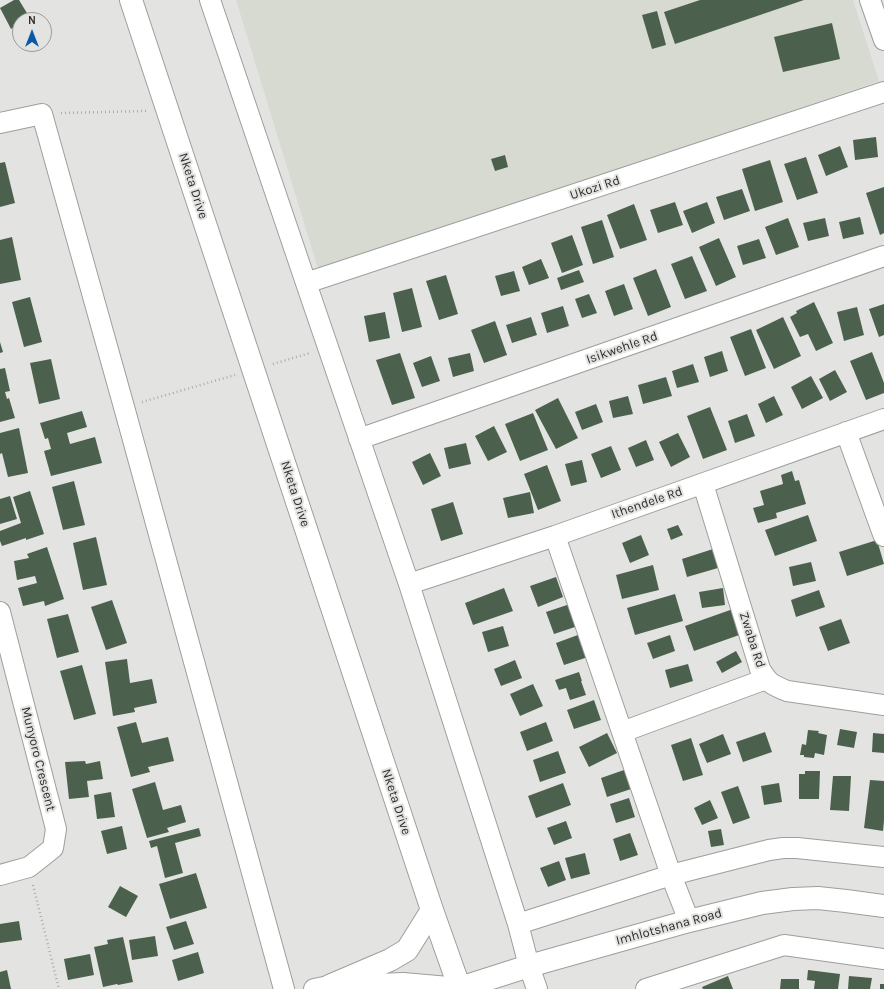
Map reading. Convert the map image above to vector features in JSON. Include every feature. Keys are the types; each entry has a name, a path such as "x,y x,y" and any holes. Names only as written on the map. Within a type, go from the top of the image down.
{"street":[{"name":"Nketa Drive","path":"131,0 432,910 460,989"},
{"path":"210,0 409,584 518,924 529,966 537,989"},
{"path":"870,0 884,40"},
{"name":"Ukozi Rd","path":"306,284 884,92"},
{"path":"0,123 42,114 284,989"},
{"name":"Isikwehle Rd","path":"360,439 884,256"},
{"name":"Ithendele Rd","path":"409,584 555,536 884,419"},
{"path":"846,432 884,536"},
{"name":"Zwaba Rd","path":"703,484 760,669 766,679 774,686 787,691 884,705"},
{"path":"555,536 671,875 689,921"},
{"name":"Munyoro Crescent","path":"0,612 56,829 53,848 29,867 0,875"},
{"path":"622,732 766,679"},
{"path":"518,924 671,875 769,850 797,848 884,857"},
{"name":"Imhlotshana Road","path":"460,989 529,966 689,921 762,903 793,899 818,898 884,906"},
{"path":"325,988 390,960 407,950 432,910"},
{"path":"646,989 784,946 884,959"},
{"path":"513,989 529,966"},
{"path":"325,988 403,983 460,989"}],"path":[{"path":"42,114 168,110"},
{"path":"124,407 328,348"},
{"path":"29,867 58,989"}],"shaded area":[{"path":"236,0 853,0 879,81 319,272"}],"building":[{"path":"14,0 19,0 26,12 12,12 11,29 0,8"},
{"path":"700,0 804,0 675,44 664,12"},
{"path":"657,11 666,45 652,49 642,15"},
{"path":"832,23 840,59 783,72 774,37"},
{"path":"876,137 878,157 855,160 853,140"},
{"path":"840,146 848,167 826,176 818,155"},
{"path":"505,155 508,167 495,171 491,159"},
{"path":"806,157 818,193 797,200 784,164"},
{"path":"770,160 783,202 755,211 742,169"},
{"path":"5,162 15,203 0,207 0,163"},
{"path":"884,187 884,233 880,235 866,193"},
{"path":"742,189 750,211 724,220 716,197"},
{"path":"675,202 683,225 658,233 650,210"},
{"path":"707,202 715,223 692,233 683,211"},
{"path":"634,204 647,240 620,249 607,215"},
{"path":"860,217 864,234 843,239 839,222"},
{"path":"788,218 799,247 776,255 765,227"},
{"path":"825,218 829,236 808,241 803,223"},
{"path":"602,220 614,257 593,264 581,227"},
{"path":"572,235 583,265 562,273 551,243"},
{"path":"12,237 21,280 0,284 0,240"},
{"path":"719,238 736,277 716,286 699,247"},
{"path":"759,239 766,258 743,265 737,246"},
{"path":"692,256 707,291 685,299 671,264"},
{"path":"541,259 549,278 529,285 522,267"},
{"path":"656,269 671,307 648,316 633,278"},
{"path":"579,270 584,282 561,290 557,278"},
{"path":"514,271 520,291 501,296 495,276"},
{"path":"446,275 458,314 439,320 426,281"},
{"path":"624,284 633,309 614,316 605,291"},
{"path":"412,288 422,327 402,332 393,293"},
{"path":"589,294 597,313 582,318 575,299"},
{"path":"30,297 42,342 24,347 12,302"},
{"path":"814,302 833,343 816,351 808,334 800,337 790,317 797,313 796,311"},
{"path":"884,304 884,335 879,337 869,309"},
{"path":"563,306 569,326 547,333 541,313"},
{"path":"857,307 864,335 844,341 837,312"},
{"path":"385,312 390,338 369,342 364,316"},
{"path":"531,317 537,335 512,343 506,325"},
{"path":"783,317 801,356 774,369 756,330"},
{"path":"495,321 507,355 484,363 471,330"},
{"path":"751,329 766,368 745,376 730,337"},
{"path":"0,342 3,352 0,353"},
{"path":"722,351 728,371 710,377 704,357"},
{"path":"872,352 884,383 884,393 866,400 850,361"},
{"path":"400,353 415,398 392,405 376,360"},
{"path":"470,353 474,371 453,377 448,358"},
{"path":"431,356 440,381 422,387 413,363"},
{"path":"51,359 60,399 39,404 30,363"},
{"path":"693,364 699,382 677,388 672,371"},
{"path":"5,368 10,391 5,392 7,399 9,398 15,418 0,422 0,369"},
{"path":"835,370 847,392 830,401 819,379"},
{"path":"811,376 823,398 802,409 791,387"},
{"path":"666,377 672,396 643,404 638,385"},
{"path":"628,396 633,414 613,418 609,401"},
{"path":"774,396 783,415 766,423 758,404"},
{"path":"558,398 578,438 556,449 535,410"},
{"path":"596,404 603,422 582,430 575,412"},
{"path":"710,407 727,450 703,459 687,416"},
{"path":"82,411 87,427 67,433 70,444 95,437 102,463 51,476 44,451 51,449 48,438 45,439 40,423"},
{"path":"533,413 548,450 520,461 505,424"},
{"path":"747,414 755,436 735,443 728,421"},
{"path":"494,426 507,452 488,461 475,436"},
{"path":"19,428 28,473 8,477 2,453 0,454 0,433"},
{"path":"678,433 690,457 671,467 659,442"},
{"path":"646,440 654,460 636,467 628,448"},
{"path":"466,443 471,464 449,469 444,448"},
{"path":"611,446 621,470 601,478 591,454"},
{"path":"430,453 441,476 423,485 412,462"},
{"path":"582,460 587,482 571,486 565,464"},
{"path":"547,465 561,501 538,510 524,474"},
{"path":"792,471 795,481 799,480 806,504 776,513 777,518 758,523 753,508 764,505 760,491 783,484 781,475"},
{"path":"74,481 85,525 63,530 52,487"},
{"path":"30,491 44,534 2,546 0,541 0,531 21,523 13,497"},
{"path":"530,492 534,513 508,518 503,498"},
{"path":"10,496 17,519 0,524 0,499"},
{"path":"453,502 463,534 441,541 431,509"},
{"path":"808,515 817,541 775,556 765,530"},
{"path":"678,525 683,535 671,540 667,529"},
{"path":"641,535 649,555 630,563 622,543"},
{"path":"96,537 107,585 83,590 73,543"},
{"path":"877,540 884,564 847,576 839,552"},
{"path":"47,547 64,599 45,606 44,601 23,606 18,588 37,583 35,576 17,580 14,561 29,558 27,554"},
{"path":"713,549 718,568 687,577 682,559"},
{"path":"811,562 816,581 793,586 789,567"},
{"path":"653,565 659,590 622,599 616,575"},
{"path":"556,577 563,597 538,607 530,586"},
{"path":"504,588 513,611 473,625 465,603"},
{"path":"723,588 725,605 702,608 699,592"},
{"path":"819,590 825,607 796,617 791,600"},
{"path":"675,594 683,621 635,635 627,608"},
{"path":"112,600 127,643 106,650 91,607"},
{"path":"576,602 584,624 554,634 546,612"},
{"path":"733,609 742,634 694,651 685,626"},
{"path":"68,614 79,652 57,658 47,619"},
{"path":"841,619 850,643 828,651 819,627"},
{"path":"503,626 509,646 488,652 482,632"},
{"path":"586,632 594,655 564,665 556,643"},
{"path":"670,635 675,651 653,659 647,643"},
{"path":"736,651 742,662 722,673 716,662"},
{"path":"127,659 130,683 152,679 157,703 134,708 135,712 113,716 105,662"},
{"path":"515,660 522,678 501,686 494,669"},
{"path":"688,664 693,681 670,688 665,670"},
{"path":"82,665 96,714 74,720 60,671"},
{"path":"579,672 586,695 570,700 566,688 559,690 555,680"},
{"path":"533,684 543,706 520,716 510,694"},
{"path":"594,700 601,720 574,729 567,710"},
{"path":"136,722 142,743 168,737 174,761 148,767 150,772 131,777 117,727"},
{"path":"546,722 553,741 527,751 520,732"},
{"path":"840,729 857,732 854,748 837,745"},
{"path":"808,730 819,731 818,733 827,735 824,755 815,753 814,758 800,755 802,744 806,745"},
{"path":"765,732 772,752 743,762 736,742"},
{"path":"607,733 617,753 589,767 579,747"},
{"path":"873,733 884,734 884,753 872,752"},
{"path":"723,734 731,754 707,763 699,744"},
{"path":"691,738 703,775 683,781 671,745"},
{"path":"558,751 566,773 540,782 533,760"},
{"path":"85,761 86,764 100,761 103,779 87,781 89,797 69,799 65,762"},
{"path":"624,770 631,789 607,797 601,778"},
{"path":"805,771 820,771 819,799 799,799 799,774 805,774"},
{"path":"833,776 851,776 849,811 830,810"},
{"path":"870,780 884,781 883,831 864,828"},
{"path":"155,782 163,810 181,805 186,822 167,828 169,832 147,838 132,789"},
{"path":"563,783 571,805 536,818 528,796"},
{"path":"779,783 782,802 764,805 761,786"},
{"path":"738,786 750,818 733,824 721,792"},
{"path":"111,792 115,817 97,819 94,795"},
{"path":"629,798 635,817 616,823 610,804"},
{"path":"710,800 718,818 702,825 694,808"},
{"path":"566,821 572,838 554,845 547,828"},
{"path":"122,826 127,849 107,854 101,831"},
{"path":"199,828 201,836 175,843 183,873 165,878 157,846 151,848 149,841"},
{"path":"721,829 724,845 711,847 708,831"},
{"path":"630,833 638,855 620,861 613,839"},
{"path":"585,853 590,874 571,879 565,858"},
{"path":"559,861 566,880 548,887 540,868"},
{"path":"196,873 207,908 170,919 159,884"},
{"path":"120,886 138,896 126,917 108,907"},
{"path":"19,921 22,940 0,943 0,924"},
{"path":"186,921 194,944 174,950 166,927"},
{"path":"155,936 158,956 132,960 129,940"},
{"path":"123,937 133,982 103,987 94,947 108,944 107,940"},
{"path":"198,952 204,973 178,981 172,960"},
{"path":"90,954 94,975 68,980 64,959"},
{"path":"7,970 11,989 0,989 0,972"},
{"path":"808,970 840,974 838,989 814,989 815,981 807,980"},
{"path":"728,976 733,989 703,989 702,987"},
{"path":"849,976 872,978 870,989 848,989"},
{"path":"781,979 799,979 799,989 780,989"},
{"path":"880,984 884,984 884,989 880,989"}]}
